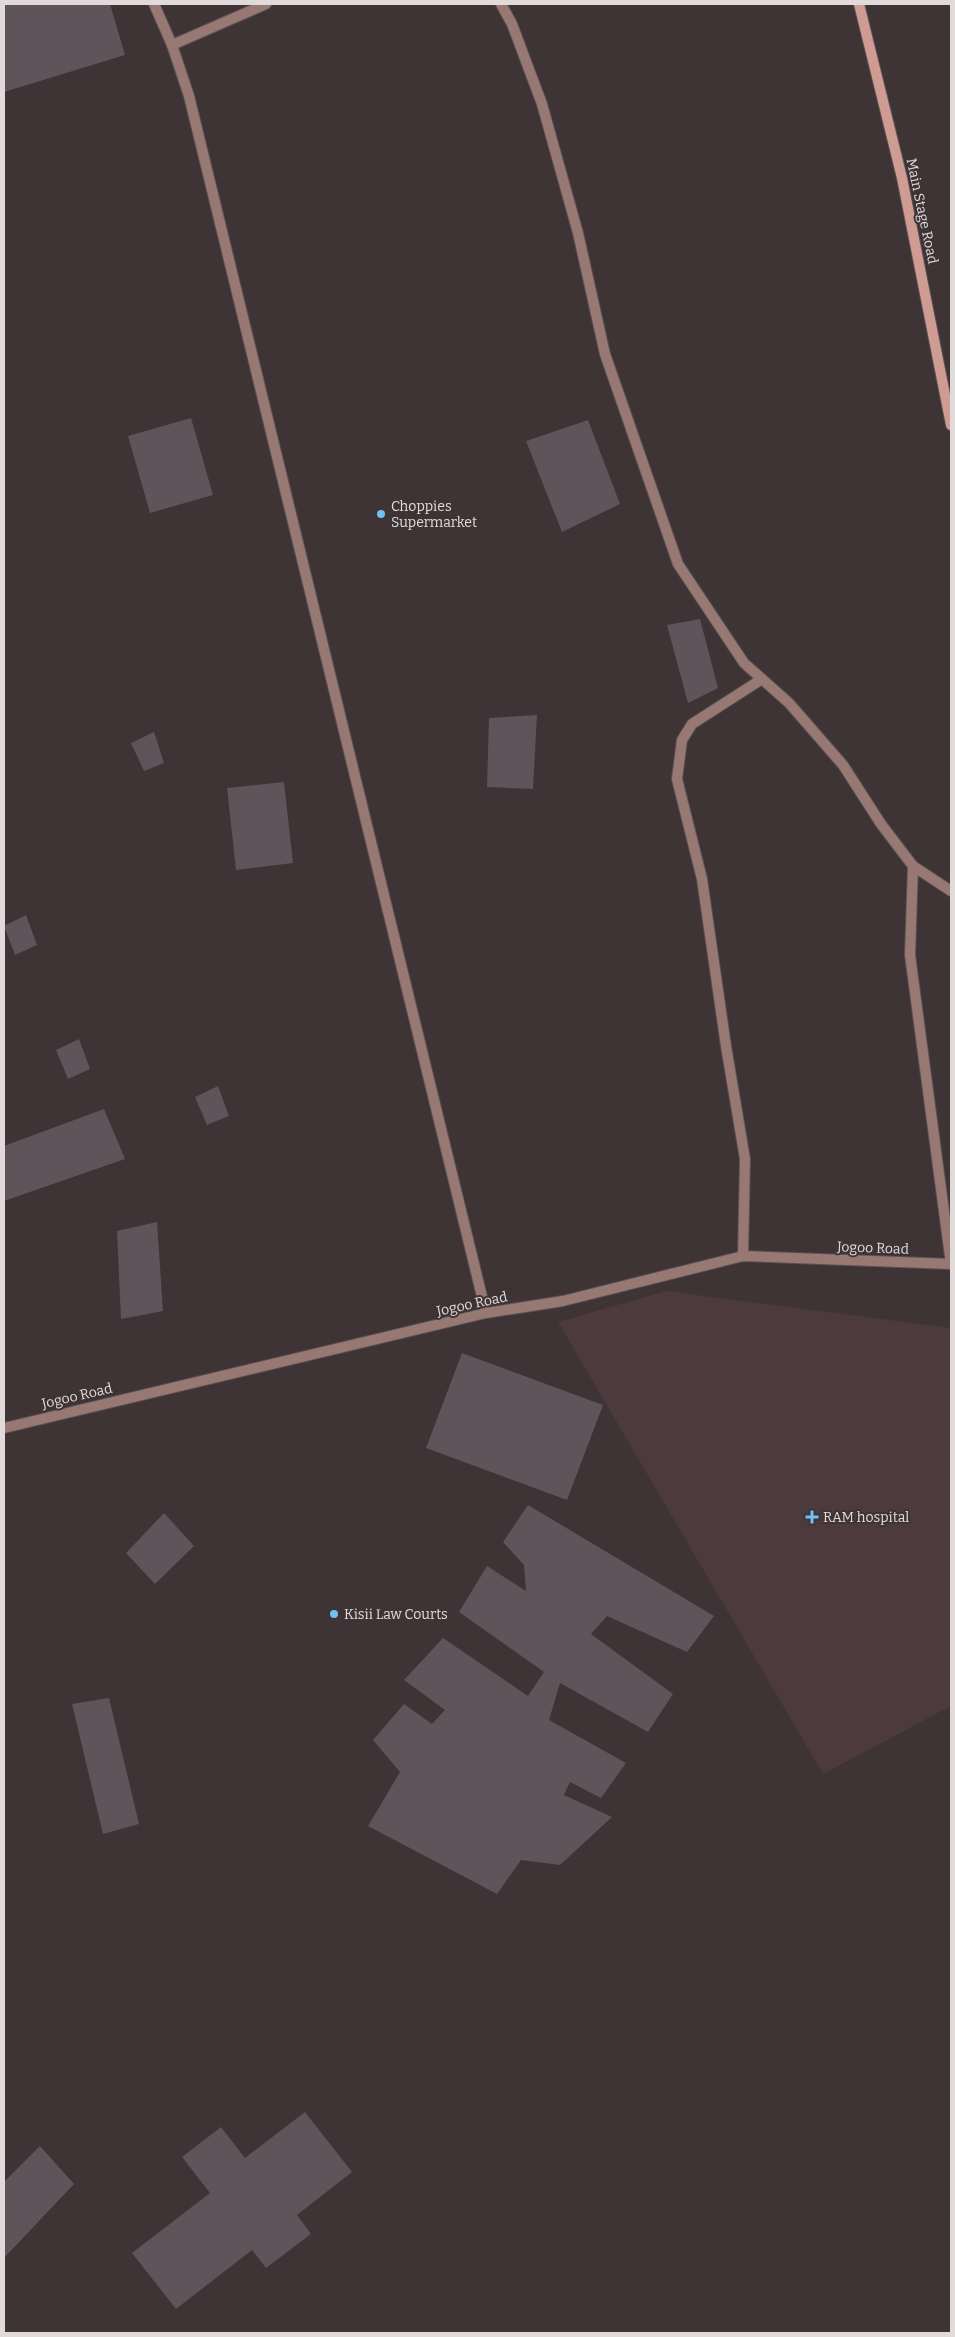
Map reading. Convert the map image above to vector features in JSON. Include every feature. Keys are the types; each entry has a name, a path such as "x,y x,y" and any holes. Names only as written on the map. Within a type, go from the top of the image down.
{"street":[{"path":"154,4 172,45 188,96 486,1314"},
{"path":"172,45 266,4"},
{"path":"501,4 512,24 542,104 578,233 606,354 678,564 744,662 789,702 843,765 881,824 913,866 951,891"},
{"name":"Main Stage Road","path":"859,4 902,178 951,425"},
{"path":"743,1256 745,1159 726,1046 702,879 677,779 682,740 692,724 762,678"},
{"path":"913,866 910,955 951,1264"},
{"name":"Jogoo Road","path":"4,1428 486,1314 562,1301 743,1256 951,1264"}],"shaded area":[{"name":"RAM hospital","path":"666,1291 951,1328 951,1706 823,1774 558,1322"}],"building":[{"path":"4,4 110,4 125,55 4,92"},
{"path":"191,418 213,495 150,513 128,436"},
{"path":"588,420 620,504 562,532 526,441"},
{"path":"700,619 718,688 688,703 667,625"},
{"path":"537,715 533,789 487,787 489,718"},
{"path":"154,732 164,763 144,771 131,743"},
{"path":"284,782 293,863 236,870 227,788"},
{"path":"26,915 37,945 15,955 4,926"},
{"path":"79,1039 90,1069 68,1079 56,1050"},
{"path":"218,1086 229,1116 207,1125 195,1097"},
{"path":"104,1109 125,1159 4,1201 4,1146"},
{"path":"157,1222 163,1311 121,1319 117,1231"},
{"path":"462,1353 603,1405 567,1500 426,1448"},
{"path":"528,1505 714,1616 687,1652 607,1616 591,1634 673,1694 648,1732 560,1683 549,1720 626,1763 601,1798 570,1782 564,1795 612,1817 560,1865 521,1860 497,1894 368,1826 400,1772 373,1740 404,1704 432,1724 445,1710 404,1680 443,1638 528,1696 544,1672 459,1612 487,1566 526,1591 524,1565 503,1542"},
{"path":"164,1513 194,1546 155,1584 126,1553"},
{"path":"109,1698 139,1824 103,1834 72,1704"},
{"path":"305,2112 352,2172 297,2215 311,2234 266,2268 252,2250 176,2309 132,2253 210,2193 182,2157 221,2127 245,2158"},
{"path":"40,2146 74,2184 4,2258 4,2182"}],"place":[{"name":"Choppies Supermarket","path":"381,514"},
{"name":"RAM hospital","path":"812,1517"},
{"name":"Kisii Law Courts","path":"334,1614"}]}
